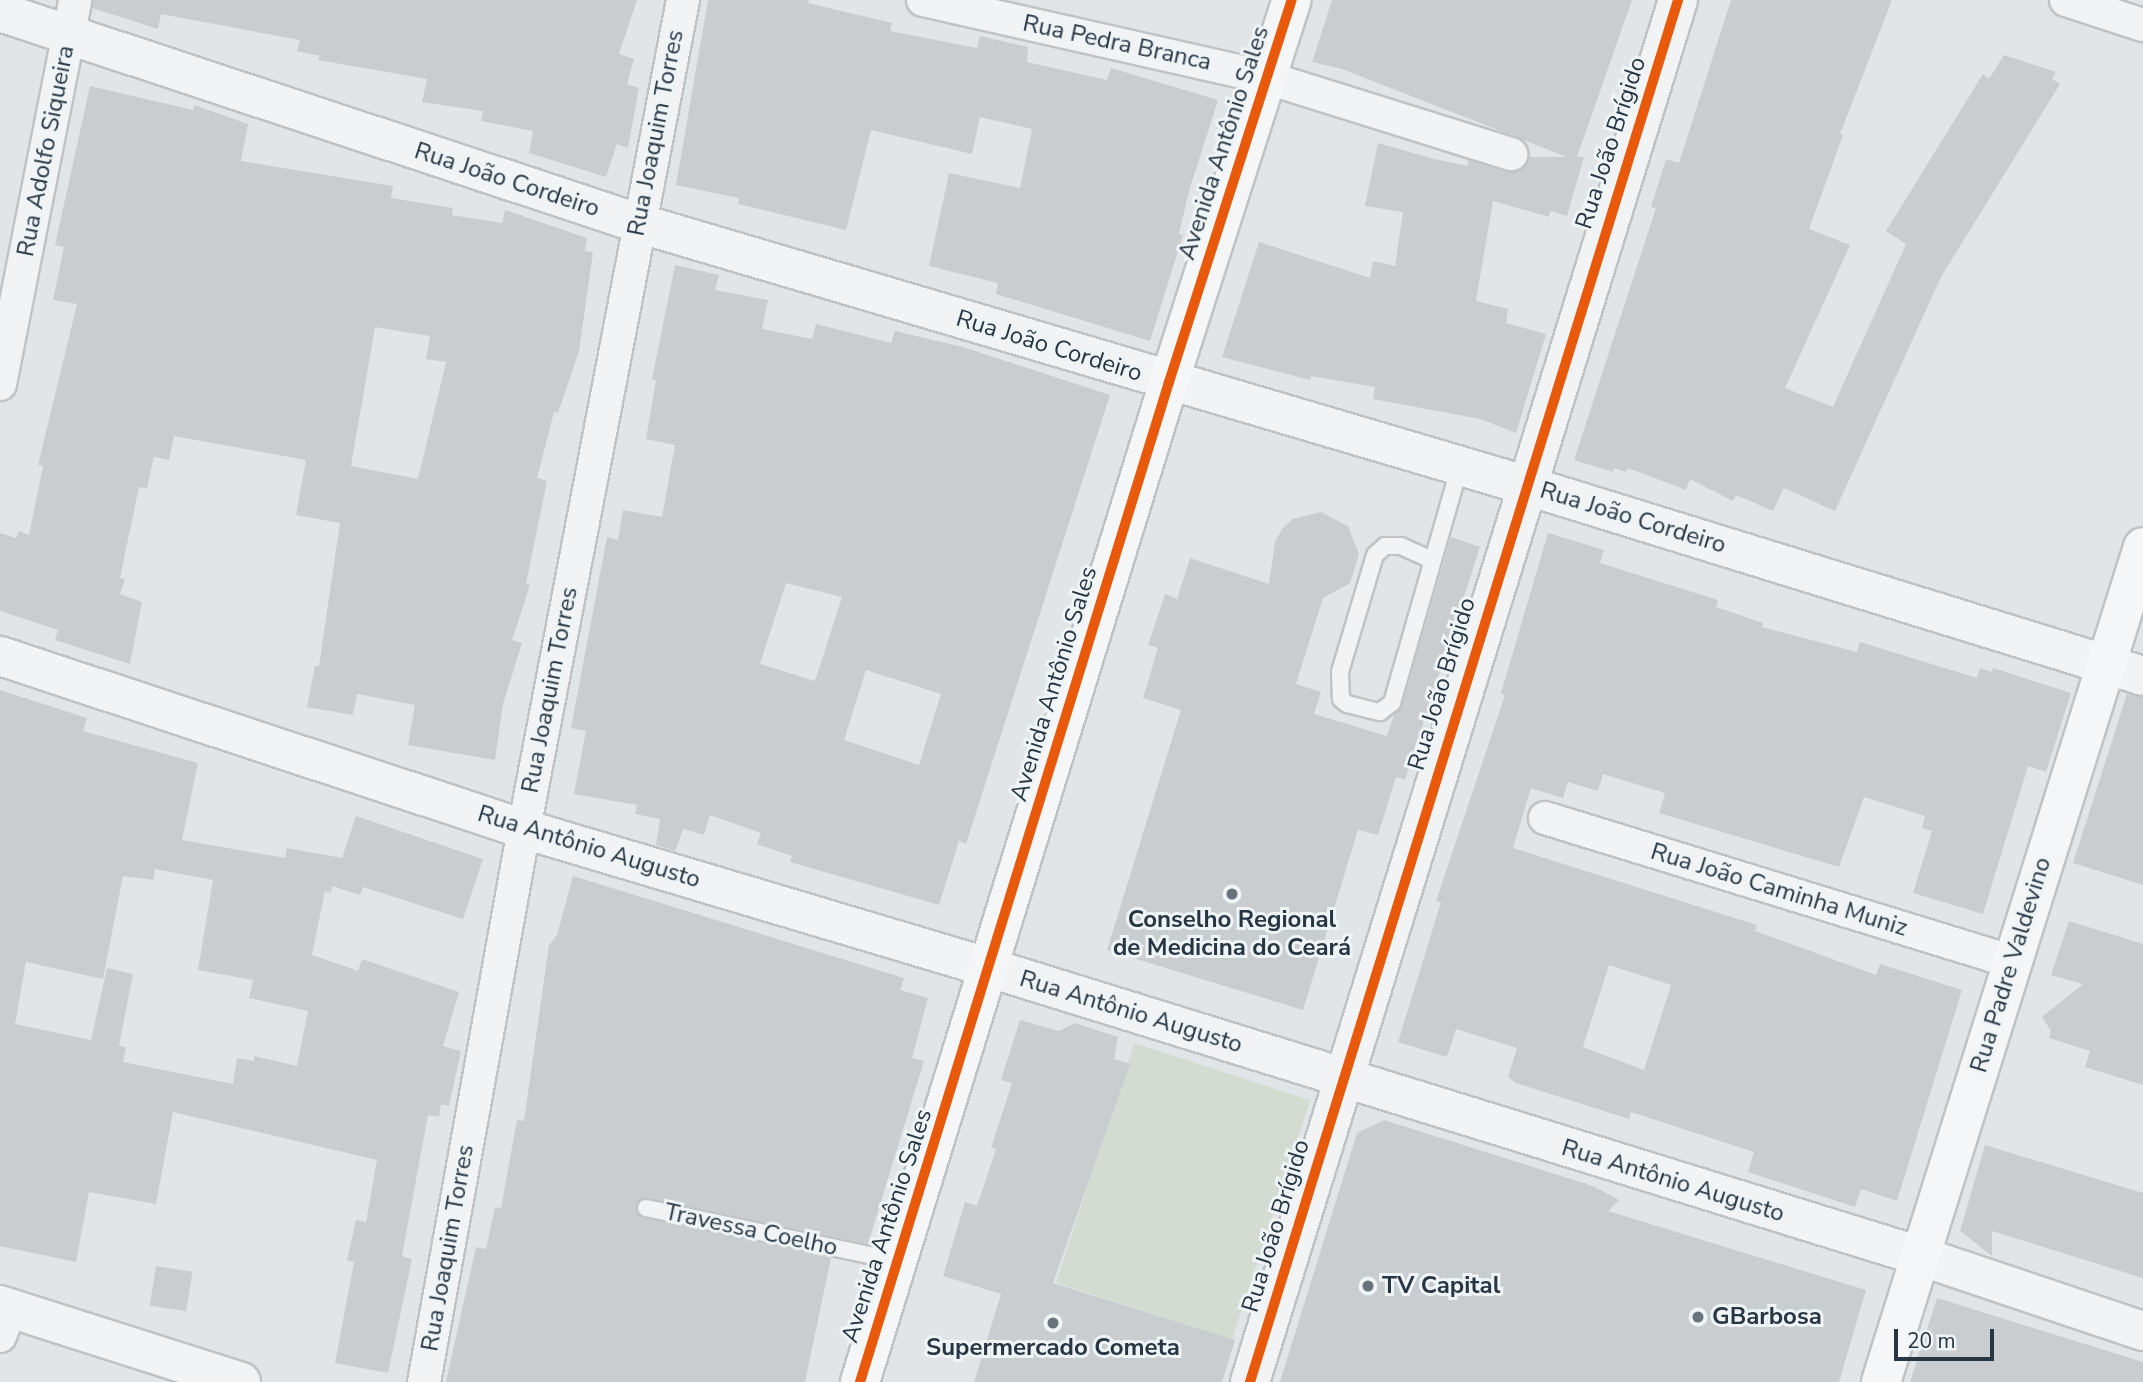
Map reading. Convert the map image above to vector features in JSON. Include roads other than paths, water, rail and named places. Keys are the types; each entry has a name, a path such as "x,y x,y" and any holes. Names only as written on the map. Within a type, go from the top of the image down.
{"main road":[{"name":"Avenida Antônio Sales","path":"860,1382 1169,382 1292,0"},
{"name":"Rua Padre Valdevino","path":"1881,1382 2143,547"}],"street":[{"name":"Rua Joaquim Torres","path":"424,1382 524,829 638,223 683,0"},
{"name":"Rua Pedra Branca","path":"923,0 1268,78 1511,154"},
{"name":"Rua João Brígido","path":"1250,1382 1525,485 1678,0"},
{"path":"2066,0 2143,25"},
{"name":"Rua João Cordeiro","path":"0,12 72,18 638,223 1525,485 2143,676"},
{"name":"Rua Adolfo Siqueira","path":"0,384 72,18"},
{"name":"Rua Antônio Augusto","path":"0,656 524,829 990,968 1920,1256 2143,1331"},
{"name":"Rua João Caminha Muniz","path":"1545,818 2013,962"},
{"path":"4,1317 242,1382"}],"lane":[{"path":"1432,560 1401,546 1385,546 1375,555 1340,672 1339,688 1346,705 1380,712 1392,703 1460,466"},
{"name":"Travessa Coelho","path":"646,1208 897,1261"}],"place":[{"name":"Conselho Regional de Medicina do Ceará","path":"1232,894"},
{"name":"TV Capital","path":"1368,1286"},
{"name":"GBarbosa","path":"1698,1317"},
{"name":"Supermercado Cometa","path":"1053,1323"}]}
